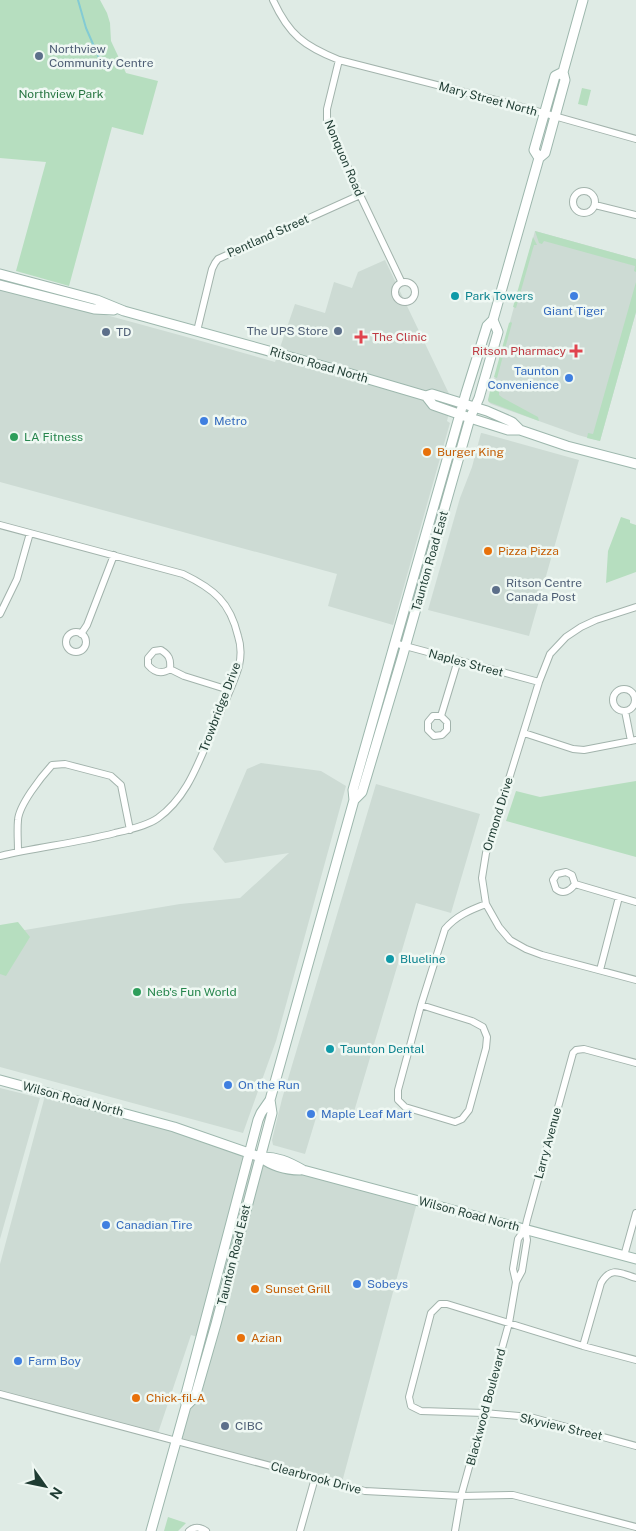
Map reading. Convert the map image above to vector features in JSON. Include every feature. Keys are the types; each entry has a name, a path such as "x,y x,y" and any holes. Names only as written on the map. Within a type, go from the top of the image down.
{"main road":[{"name":"Taunton Road East","path":"151,1531 186,1406 186,1394 260,1114 270,1100 354,800 353,790 463,403 487,326 493,320 539,158 545,153 565,80 563,72 583,0"},
{"name":"Taunton Road East","path":"539,158 534,150 544,114 555,76 563,72"},
{"name":"Ritson Road North","path":"0,274 97,300 124,311 426,396 432,394 463,403 512,422 520,430"},
{"name":"Ritson Road North","path":"0,285 94,308 124,311"},
{"name":"Taunton Road East","path":"354,800 362,792 470,418 479,398 498,332 493,320"},
{"name":"Ritson Road North","path":"426,396 433,405 460,415 508,430 520,430 567,446 636,464"},
{"name":"Wilson Road North","path":"0,1080 174,1127 260,1158 271,1156 303,1170 636,1259"},
{"name":"Taunton Road East","path":"186,1406 194,1396 216,1324 272,1113 270,1100"}],"street":[{"path":"273,0 283,20 296,36 315,49 339,60"},
{"name":"Mary Street North","path":"339,60 636,139"},
{"name":"Nonquon Road","path":"339,60 326,115 327,120 401,281"},
{"name":"Pentland Street","path":"197,331 212,269 218,259 360,195"},
{"path":"595,205 636,215"},
{"name":"Trowbridge Drive","path":"0,525 183,574 201,583 217,595 229,609 240,642 239,664 194,774 179,799 157,819 130,830 0,856"},
{"path":"0,614 17,579 30,533"},
{"path":"81,634 87,625 114,555"},
{"name":"Ormond Drive","path":"636,608 596,620 581,627 566,637 550,654 539,682 486,852 482,878 486,904 499,927 510,940 526,949 636,980"},
{"name":"Naples Street","path":"394,643 539,682"},
{"path":"442,716 458,660"},
{"path":"170,669 176,673 229,690"},
{"path":"524,733 573,749 597,749 634,740 625,711"},
{"path":"18,852 18,818 24,803 42,776 52,765 65,764 111,776 121,785 130,830"},
{"path":"575,884 636,902"},
{"path":"600,970 619,897"},
{"path":"421,1005 472,1021 483,1027 487,1037 486,1048 470,1110 462,1119 454,1122 405,1107 398,1100 398,1090 421,1005 445,929 461,915 486,904"},
{"name":"Larry Avenue","path":"525,1229 571,1056 576,1050 584,1049 636,1063"},
{"path":"624,1256 636,1213"},
{"name":"Blackwood Boulevard","path":"455,1531 462,1496 509,1322 516,1282 514,1269 518,1239 525,1229"},
{"path":"583,1346 601,1284 606,1276 611,1272 617,1272 636,1278"},
{"name":"Skyview Street","path":"509,1322 447,1304 440,1304 431,1313 409,1397 411,1406 422,1411 530,1417 636,1446"},
{"path":"509,1322 583,1346 636,1360"},
{"name":"Clearbrook Drive","path":"0,1394 365,1491 462,1496 513,1495 636,1527"},
{"path":"300,1531 315,1478"},
{"path":"189,1531 192,1528 198,1527 206,1531"}],"shaded area":[{"path":"535,231 636,259 636,312 600,441 491,404 488,401"},
{"path":"385,260 452,400 447,421 450,423 393,625 328,606 337,574 0,482 0,286 275,362 295,304 325,313 334,282 352,288 358,272"},
{"path":"481,433 579,460 529,636 428,610"},
{"path":"261,763 321,771 346,786 276,1041 243,1133 0,1067 0,965 13,932 180,904 240,898 289,853 225,863 213,849 247,769"},
{"path":"376,784 480,814 451,913 416,903 353,1115 319,1108 305,1154 273,1145 272,1140 282,1099"},
{"path":"0,1088 40,1098 0,1239"},
{"path":"46,1092 249,1154 418,1199 341,1486 176,1441 201,1338 191,1335 157,1436 0,1394 0,1264"}],"green space":[{"name":"Northview Park","path":"0,0 100,0 110,23 111,41 126,73 158,81 143,135 112,127 69,286 16,271 46,162 0,158"},
{"path":"582,88 591,90 587,106 578,104"},
{"path":"535,231 636,259 636,272 634,271 635,266 544,241 542,244 539,243"},
{"path":"533,237 537,245 534,245 516,308 513,307"},
{"path":"636,282 636,312 600,441 587,438 588,433 593,434"},
{"path":"511,322 497,378 494,377 509,323"},
{"path":"491,387 499,389 499,395 538,417 539,421 489,402"},
{"path":"621,517 630,520 630,523 636,525 636,572 606,583 608,551"},
{"path":"636,781 636,857 506,821 516,791 540,797"},
{"path":"18,922 30,937 6,976 0,974 0,925"},
{"path":"168,1517 186,1523 178,1531 164,1531"}],"waterway":[{"path":"78,0 86,28 103,67"}],"place":[{"name":"Northview Community Centre","path":"39,56"},
{"name":"Park Towers","path":"455,296"},
{"name":"Giant Tiger","path":"574,296"},
{"name":"The UPS Store","path":"338,331"},
{"name":"TD","path":"106,332"},
{"name":"The Clinic","path":"361,337"},
{"name":"Ritson Pharmacy","path":"576,351"},
{"name":"Taunton Convenience","path":"569,378"},
{"name":"Metro","path":"204,421"},
{"name":"LA Fitness","path":"14,437"},
{"name":"Burger King","path":"427,452"},
{"name":"Pizza Pizza","path":"488,551"},
{"name":"Ritson Centre Canada Post","path":"496,590"},
{"name":"Blueline","path":"390,959"},
{"name":"Neb's Fun World","path":"137,992"},
{"name":"Taunton Dental","path":"330,1049"},
{"name":"On the Run","path":"228,1085"},
{"name":"Maple Leaf Mart","path":"311,1114"},
{"name":"Canadian Tire","path":"106,1225"},
{"name":"Sobeys","path":"357,1284"},
{"name":"Sunset Grill","path":"255,1289"},
{"name":"Azian","path":"241,1338"},
{"name":"Farm Boy","path":"18,1361"},
{"name":"Chick-fil-A","path":"136,1398"},
{"name":"CIBC","path":"225,1426"}]}
